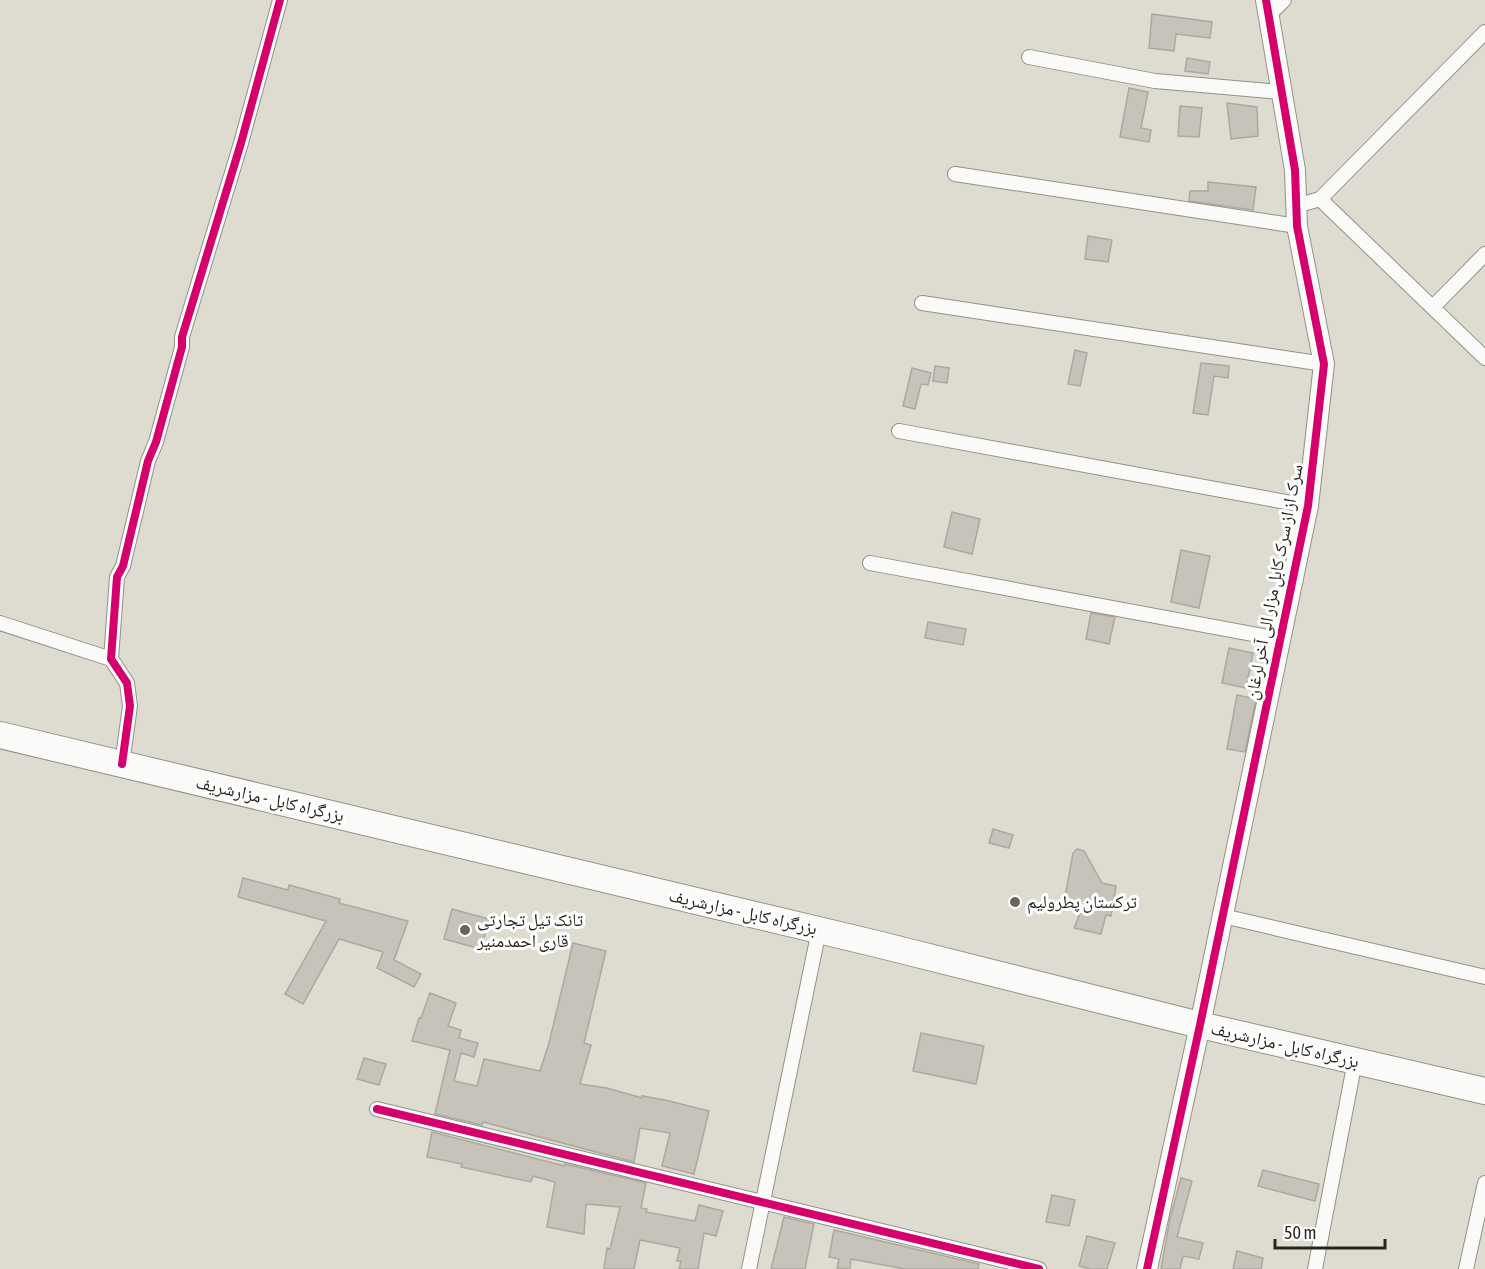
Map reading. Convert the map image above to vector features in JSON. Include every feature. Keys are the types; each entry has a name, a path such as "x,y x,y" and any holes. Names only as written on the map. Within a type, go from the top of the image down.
{"highway":[{"name":"بزرگراه کابل - مزارشریف","path":"0,735 819,930 1200,1025 1485,1091"}],"street":[{"path":"122,764 130,706 127,683 111,658 117,577 123,566 148,461 156,442 182,348 182,337 241,142 280,0"},
{"path":"1267,8 1284,0"},
{"name":"سرک از از سرک کابل مزار الی آخر لرغان","path":"1147,1269 1308,506 1323,364 1297,226 1295,170 1267,8"},
{"path":"1296,206 1320,199 1485,33"},
{"path":"1029,57 1155,81 1281,92"},
{"path":"955,174 1297,226"},
{"path":"1320,199 1485,358"},
{"path":"1433,307 1485,254"},
{"path":"922,303 1323,364"},
{"path":"899,431 1308,506"},
{"path":"870,563 1280,639"},
{"path":"0,623 111,658"},
{"path":"1223,916 1485,977"},
{"path":"749,1269 819,930"},
{"path":"1315,1269 1355,1061"},
{"path":"377,1109 1039,1269"},
{"path":"1466,1269 1485,1183"}],"building":[{"path":"1152,14 1212,22 1210,38 1176,34 1174,51 1149,48"},
{"path":"1187,58 1210,62 1208,74 1185,71"},
{"path":"1129,88 1148,92 1141,128 1151,130 1149,142 1120,137"},
{"path":"1227,103 1257,107 1258,136 1231,139"},
{"path":"1180,106 1202,108 1199,137 1178,136"},
{"path":"1208,182 1256,187 1253,210 1189,201 1190,191 1208,191"},
{"path":"1088,236 1112,240 1108,262 1085,259"},
{"path":"1075,350 1087,353 1080,386 1068,384"},
{"path":"1201,363 1229,366 1228,378 1214,376 1208,415 1193,413"},
{"path":"935,366 949,368 947,383 933,381"},
{"path":"912,368 931,373 928,385 921,384 915,409 903,406"},
{"path":"952,512 980,519 972,554 944,547"},
{"path":"1181,550 1210,556 1199,608 1171,602"},
{"path":"1091,613 1115,617 1109,644 1086,639"},
{"path":"928,622 966,629 963,645 925,638"},
{"path":"1229,648 1253,653 1246,688 1222,683"},
{"path":"1237,695 1256,699 1245,752 1227,749"},
{"path":"993,829 1013,835 1009,848 989,843"},
{"path":"1077,849 1084,851 1102,883 1116,886 1111,916 1106,915 1101,934 1074,928 1081,911 1063,908 1073,853"},
{"path":"243,878 288,890 289,885 340,899 339,903 408,921 394,960 421,974 414,987 377,968 383,952 339,939 303,1004 285,994 326,921 238,897"},
{"path":"452,909 489,919 481,949 444,939"},
{"path":"573,943 606,951 584,1043 591,1045 580,1084 709,1111 694,1174 662,1166 670,1133 640,1128 634,1162 483,1122 482,1125 435,1114 450,1050 412,1041 430,993 456,1003 448,1026 461,1030 459,1038 478,1043 474,1057 461,1053 454,1081 477,1086 484,1059 540,1071"},
{"path":"921,1033 984,1046 976,1084 913,1071"},
{"path":"364,1058 386,1064 379,1085 357,1079"},
{"path":"432,1132 565,1166 565,1164 646,1183 641,1208 647,1209 646,1212 695,1221 699,1205 723,1211 716,1236 704,1233 698,1269 679,1269 681,1261 677,1261 680,1248 640,1240 634,1269 604,1269 607,1248 610,1249 620,1207 586,1204 584,1234 547,1227 555,1182 533,1176 531,1182 427,1157"},
{"path":"1263,1170 1319,1184 1315,1201 1258,1186"},
{"path":"1181,1178 1192,1181 1177,1237 1203,1243 1199,1259 1183,1256 1180,1269 1161,1269 1170,1219"},
{"path":"1052,1195 1075,1200 1069,1226 1046,1222"},
{"path":"784,1217 814,1224 805,1269 771,1269"},
{"path":"834,1230 979,1264 978,1269 905,1269 851,1259 850,1269 837,1268 839,1259 829,1257"},
{"path":"1087,1236 1115,1243 1107,1269 1079,1266"},
{"path":"1237,1251 1263,1258 1261,1269 1233,1269"}],"cycle path":[{"path":"122,764 130,706 127,683 111,659 117,577 123,566 148,461 156,442 182,347 182,337 241,143 280,0"},
{"path":"1147,1269 1308,506 1324,364 1297,226 1295,170 1266,0"},
{"path":"377,1109 1039,1269"}],"place":[{"name":"ترکستان پطرولیم","path":"1015,902"},
{"name":"تانک تیل تجارتی قاری احمدمنیر","path":"465,930"}]}
